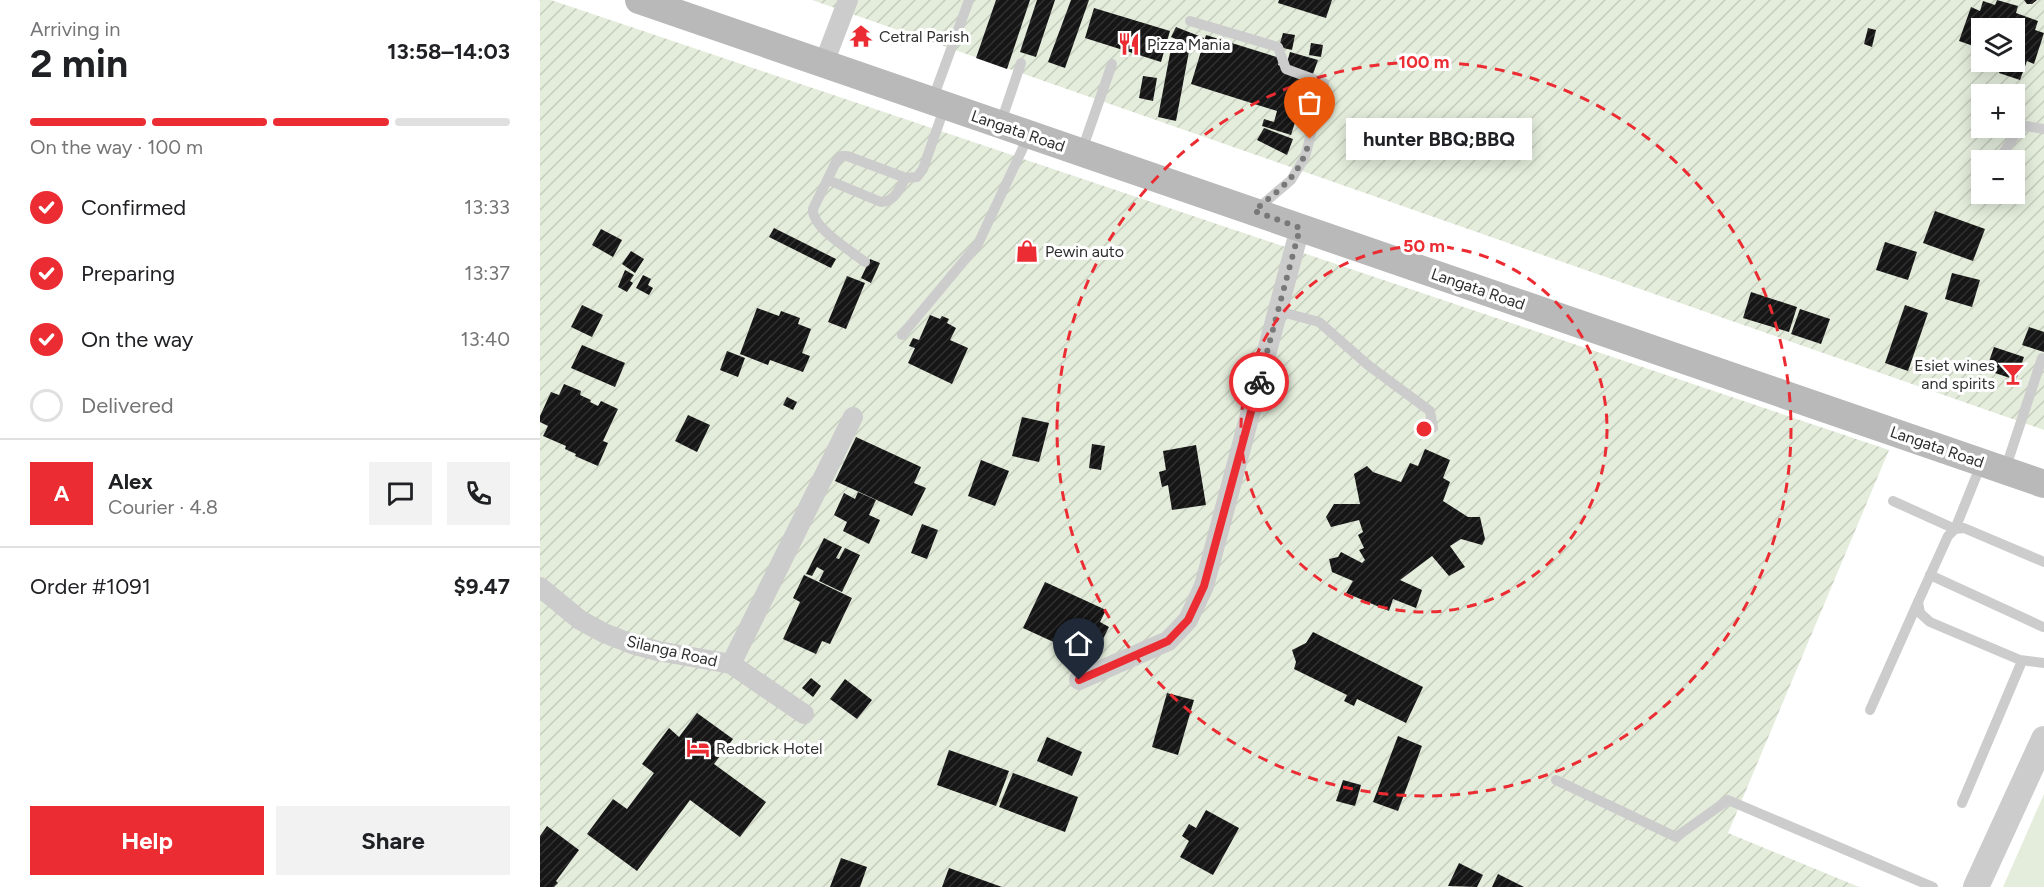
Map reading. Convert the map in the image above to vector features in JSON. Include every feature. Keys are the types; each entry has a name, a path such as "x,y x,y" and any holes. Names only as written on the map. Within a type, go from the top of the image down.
{"main road":[{"name":"Langata Road","path":"639,0 2044,484"}],"street":[{"path":"825,63 848,0"},
{"path":"1079,680 1168,641 1188,620 1204,586 1300,228"},
{"path":"731,664 853,417"},
{"name":"Silanga Road","path":"540,587 580,620 623,640 658,651 731,664 804,714"},
{"path":"1976,887 2044,739"}],"lane":[{"path":"865,262 818,225 812,215 813,209 837,160 842,156 906,178 917,177 923,169 938,104 969,0"},
{"path":"1190,21 1278,47 1286,69 1324,83 1305,157 1291,180 1254,211"},
{"path":"1000,125 1021,63"},
{"path":"1081,153 1112,64"},
{"path":"2005,150 2019,130 2025,126 2044,129"},
{"path":"902,335 978,244 1029,135"},
{"path":"828,180 881,202 887,202 893,198 906,178"},
{"path":"1278,311 1319,322 1368,365 1430,411 1433,428"},
{"path":"1870,710 1948,536 1955,529 1993,466 2042,358"},
{"path":"1893,501 1955,529 1964,528 2044,562"},
{"path":"1930,575 2044,630"},
{"path":"1918,602 1920,613 1930,622 2022,661 2044,663"},
{"path":"1962,802 2022,661"},
{"path":"1556,780 1676,837 1728,800 1933,887"}],"green space":[{"path":"540,0 551,0 1889,450 1728,833 1859,887 540,887"},
{"path":"812,0 2044,0 2044,430"},
{"path":"2044,794 2044,887 2003,887"}],"building":[{"path":"996,0 1030,0 1007,69 976,58"},
{"path":"1037,0 1055,0 1036,57 1020,52"},
{"path":"1071,0 1089,0 1065,68 1048,62"},
{"path":"1279,0 1332,0 1326,18 1278,3"},
{"path":"1997,0 2018,6 2016,13 2038,21 2035,30 2044,33 2034,64 2027,61 2025,66 2025,18 1971,18 1971,45 1959,41 1971,7 1980,11 1983,1 1995,5"},
{"path":"2024,0 2037,0 2032,4 2027,4"},
{"path":"1094,8 1170,31 1161,62 1085,38"},
{"path":"1176,27 1204,38 1200,49 1171,37"},
{"path":"1868,28 1876,30 1872,47 1864,44"},
{"path":"1283,33 1295,35 1292,50 1279,47"},
{"path":"1206,35 1280,58 1278,65 1310,75 1291,135 1262,126 1264,119 1274,122 1277,111 1191,84"},
{"path":"1172,43 1190,46 1176,121 1158,117"},
{"path":"1311,43 1323,45 1321,57 1309,55"},
{"path":"1290,52 1318,60 1313,74 1286,66"},
{"path":"1999,72 2023,72 2020,80"},
{"path":"1143,76 1157,78 1153,101 1139,98"},
{"path":"1264,128 1293,139 1287,155 1257,140"},
{"path":"1935,211 1985,229 1973,261 1923,243"},
{"path":"774,228 836,259 831,268 769,237"},
{"path":"601,229 622,240 613,257 592,245"},
{"path":"1885,242 1917,252 1908,280 1876,270"},
{"path":"631,251 644,259 635,273 622,264"},
{"path":"870,259 880,263 871,283 861,278"},
{"path":"625,270 634,275 630,281 633,283 627,292 618,287"},
{"path":"1952,273 1980,280 1972,307 1945,299"},
{"path":"643,275 651,279 648,285 653,288 649,295 636,288"},
{"path":"847,276 865,283 846,329 828,322"},
{"path":"1751,292 1797,307 1789,332 1743,318"},
{"path":"582,305 603,315 592,337 571,327"},
{"path":"1905,305 1928,313 1908,371 1885,363"},
{"path":"757,308 779,316 781,311 800,318 798,324 811,329 802,353 810,356 803,372 770,360 768,365 740,354"},
{"path":"1800,309 1830,319 1821,344 1791,334"},
{"path":"930,315 940,319 942,316 949,319 947,323 956,328 950,340 968,348 952,384 908,363 915,348 909,346 913,338 919,340"},
{"path":"2029,327 2044,332 2044,352 2022,345"},
{"path":"582,345 625,363 615,387 571,368"},
{"path":"1994,347 2024,357 2016,380 1986,370"},
{"path":"727,351 745,358 738,377 720,370"},
{"path":"564,384 581,391 580,395 598,406 601,401 618,409 603,441 608,443 598,466 575,456 576,454 565,449 566,446 543,436 548,426 540,422 540,416 551,392 559,395"},
{"path":"787,397 797,402 793,410 783,405"},
{"path":"688,415 710,425 697,452 675,441"},
{"path":"1022,417 1049,423 1039,462 1012,456"},
{"path":"856,437 921,467 914,483 926,488 912,516 835,481"},
{"path":"1092,444 1105,446 1101,470 1089,468"},
{"path":"1196,445 1206,505 1172,510 1168,485 1162,487 1159,472 1166,470 1163,451"},
{"path":"1425,449 1450,460 1443,478 1450,482 1443,501 1468,517 1480,517 1485,539 1482,545 1461,539 1450,546 1465,567 1449,576 1432,556 1400,580 1422,590 1416,608 1393,599 1389,611 1346,593 1353,581 1332,572 1329,559 1338,557 1341,552 1362,563 1365,560 1359,550 1364,548 1358,535 1363,532 1359,520 1331,527 1326,517 1334,504 1360,504 1354,474 1367,466 1373,472 1401,482 1410,463 1418,466"},
{"path":"981,460 1009,471 995,506 968,496"},
{"path":"858,492 876,500 869,515 880,520 869,544 843,531 847,522 834,515 844,493 855,499"},
{"path":"922,524 938,530 927,559 911,553"},
{"path":"824,538 842,547 836,558 839,559 845,548 860,555 842,592 819,581 824,571 817,567 812,576 806,574"},
{"path":"804,575 852,598 830,644 822,641 816,654 783,639 800,602 793,598"},
{"path":"1045,582 1106,610 1100,622 1109,627 1099,647 1090,643 1084,656 1023,628"},
{"path":"1313,632 1423,687 1406,723 1357,699 1354,706 1344,701 1347,695 1294,669 1296,662 1292,650 1306,643"},
{"path":"811,678 821,686 813,697 802,688"},
{"path":"845,679 872,700 857,719 830,699"},
{"path":"1167,693 1194,700 1178,755 1152,747"},
{"path":"697,713 733,739 714,764 766,802 740,837 690,800 637,871 587,834 613,799 627,809 654,773 642,764 669,728 679,737"},
{"path":"1398,736 1422,746 1398,811 1373,802"},
{"path":"1047,737 1082,752 1072,776 1037,761"},
{"path":"949,750 1009,771 996,806 937,785"},
{"path":"1013,773 1078,797 1065,832 999,807"},
{"path":"1343,780 1361,785 1355,806 1336,801"},
{"path":"1206,810 1239,828 1213,875 1180,857 1189,841 1182,836 1189,824 1196,828"},
{"path":"547,826 579,850 554,887 540,887 540,836"},
{"path":"841,858 867,867 860,887 830,887"},
{"path":"1459,863 1483,875 1477,887 1448,886"},
{"path":"949,868 1002,887 942,887"},
{"path":"1498,874 1524,887 1492,887"}],"way so far":[{"path":"1259,382 1300,228 1254,211 1291,180 1305,157 1310,139"}],"place":[{"name":"Cetral Parish","path":"861,36"},
{"name":"Pizza Mania","path":"1129,44"},
{"name":"hunter BBQ;BBQ","path":"1310,139"},
{"name":"Pewin auto","path":"1027,251"},
{"name":"Esiet wines and spirits","path":"2013,374"},
{"name":"Redbrick Hotel","path":"698,748"}],"route":[{"path":"1079,680 1168,641 1188,620 1204,586 1259,382"}]}
